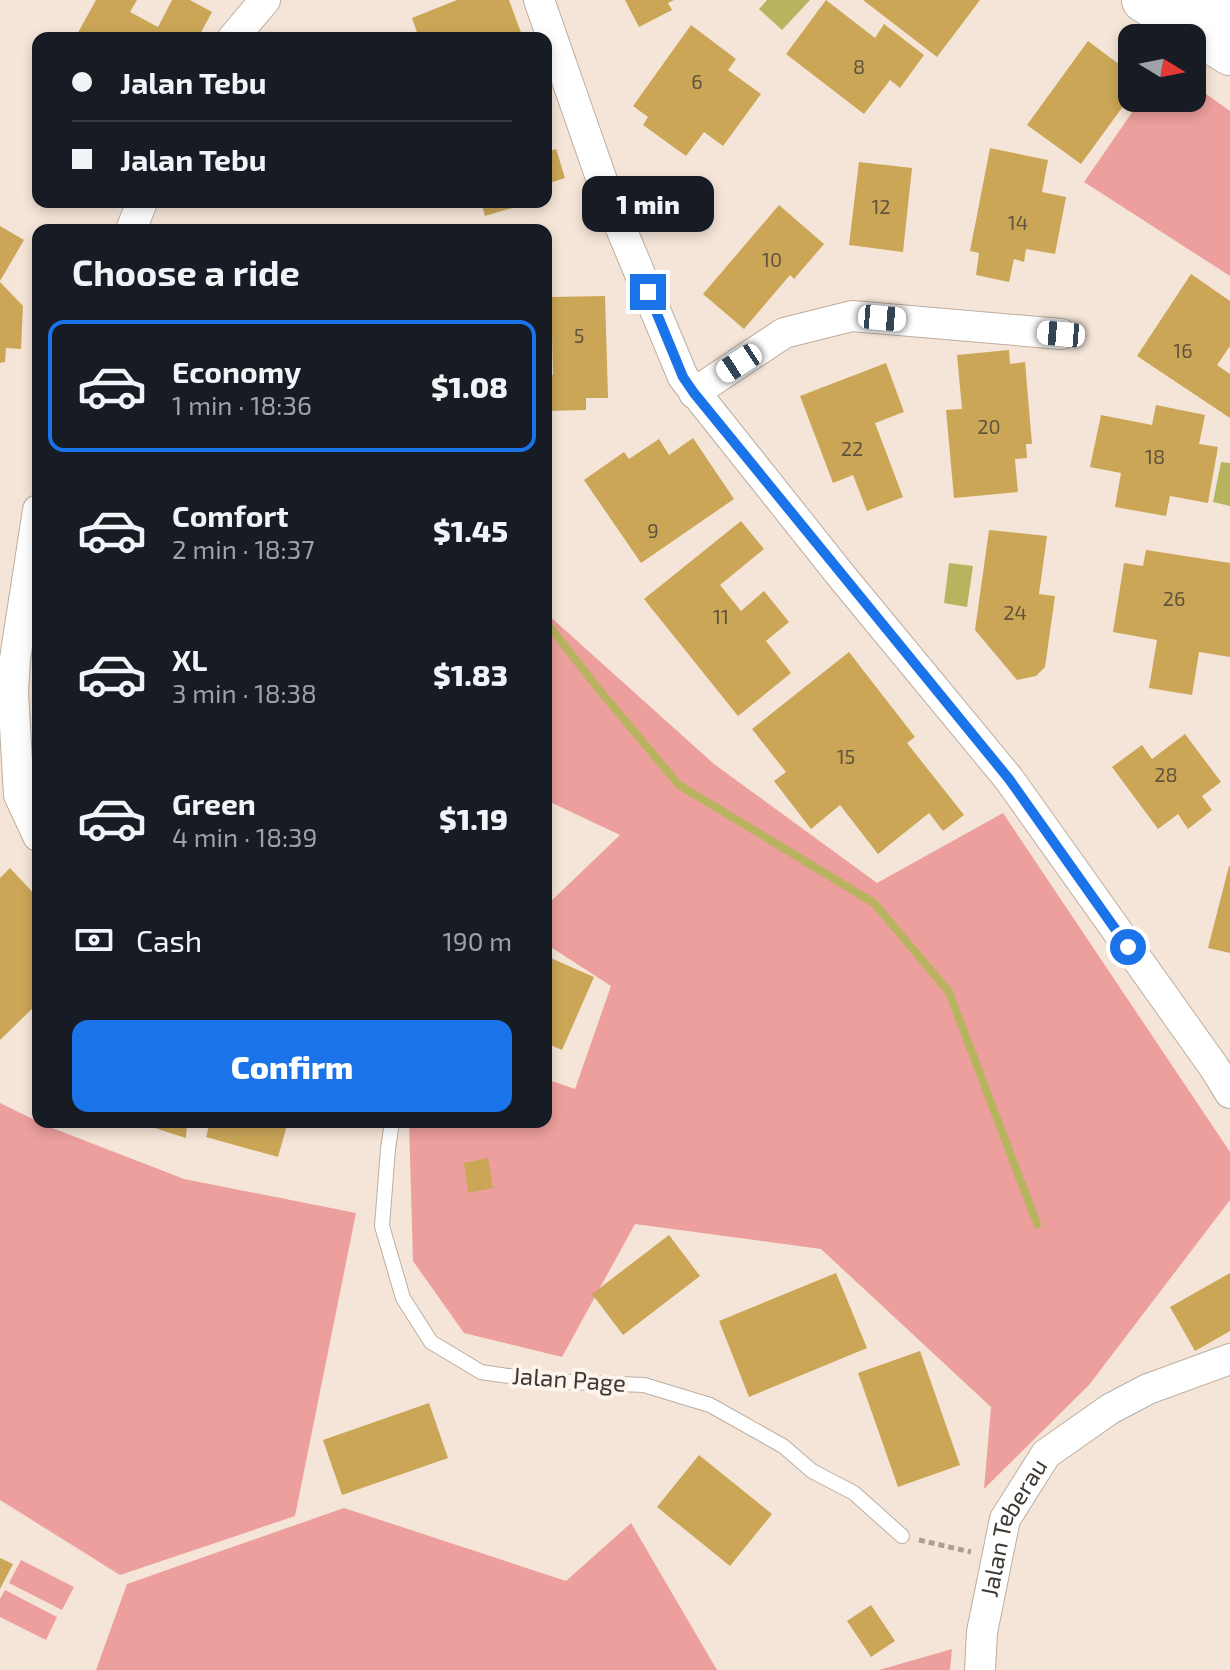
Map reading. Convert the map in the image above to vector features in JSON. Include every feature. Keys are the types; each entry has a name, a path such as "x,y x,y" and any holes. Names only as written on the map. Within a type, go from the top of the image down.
{"highway":[{"path":"1144,0 1230,53"},
{"path":"1205,0 1230,14"}],"street":[{"path":"238,32 265,0"},
{"path":"539,0 550,32"},
{"path":"552,37 607,195 683,377 1009,779 1222,1057 1230,1093"},
{"path":"694,393 784,333 852,316 1061,334"},
{"path":"32,549 13,692 19,795 32,823"},
{"name":"Jalan Teberau","path":"980,1670 982,1632 1005,1519 1046,1454 1110,1409 1148,1389 1230,1359"}],"lane":[{"name":"Jalan Page","path":"391,1128 382,1226 403,1298 431,1342 481,1372 543,1381 644,1385 710,1405 783,1446 812,1471 854,1493 902,1536"}],"path":[{"path":"902,1536 997,1558"}],"shaded area":[{"path":"767,0 810,0 782,30 759,9"},
{"path":"1206,94 1230,111 1230,276 1084,182 1132,112 1206,112"},
{"path":"1221,462 1230,463 1230,506 1213,502"},
{"path":"949,563 973,566 967,607 944,603"},
{"path":"552,618 714,764 877,883 1003,813 1230,1152 1230,1200 1089,1385 984,1489 991,1407 821,1249 635,1224 562,1357 464,1333 413,1261 409,1128 552,1128 552,1081 575,1089 611,986 552,948 552,900 620,835 552,803"},
{"path":"0,1103 32,1119 32,1128 52,1128 184,1179 356,1213 295,1516 120,1575 0,1500"},
{"path":"344,1508 566,1581 631,1523 717,1670 96,1670 127,1584"},
{"path":"21,1560 74,1587 62,1610 9,1583"},
{"path":"5,1590 57,1617 46,1640 0,1617 0,1599"},
{"path":"952,1649 950,1670 879,1670"}],"building":[{"path":"96,0 137,0 130,12 158,27 172,0 190,0 212,12 201,32 78,32"},
{"path":"457,0 509,0 521,32 417,32 412,18"},
{"path":"625,0 674,0 668,3 672,10 639,27"},
{"path":"826,0 875,38 884,24 924,55 900,88 890,80 864,114 786,54"},
{"path":"863,0 980,0 937,57"},
{"path":"691,25 736,59 728,70 761,94 723,146 704,132 686,156 643,125 648,117 633,106"},
{"path":"1088,41 1118,64 1119,112 1081,164 1027,125"},
{"path":"990,148 1048,160 1042,192 1066,197 1055,254 1026,249 1024,262 1014,259 1009,282 976,275 979,253 970,251"},
{"path":"556,149 565,178 552,182 552,150"},
{"path":"859,162 912,168 903,252 849,245"},
{"path":"779,205 824,244 794,279 790,275 744,329 703,294"},
{"path":"483,208 512,208 485,216"},
{"path":"0,226 24,240 0,281"},
{"path":"1191,274 1230,301 1230,346 1217,365 1230,374 1230,418 1137,356"},
{"path":"0,282 23,306 21,349 6,348 5,362 0,363"},
{"path":"605,296 608,398 586,398 586,410 552,411 552,297"},
{"path":"1009,350 1010,364 1025,362 1032,444 1026,444 1027,458 1015,459 1018,492 954,498 946,410 962,409 957,355"},
{"path":"886,363 904,412 875,423 903,497 867,511 853,475 833,483 800,396"},
{"path":"1156,405 1205,415 1199,444 1218,447 1208,503 1170,496 1166,516 1115,507 1121,473 1090,467 1101,415 1152,425"},
{"path":"693,438 734,499 641,563 584,480 624,452 629,459 659,439 669,455"},
{"path":"741,521 764,549 720,585 741,611 764,591 789,622 766,641 791,673 738,716 644,599"},
{"path":"989,530 1047,536 1039,594 1055,596 1045,667 1036,676 1017,680 975,630"},
{"path":"1146,550 1230,563 1230,657 1199,652 1192,695 1149,688 1157,640 1113,632 1124,563 1143,566"},
{"path":"849,652 915,737 907,743 964,815 943,831 929,813 878,854 840,805 811,829 774,781 786,772 752,729"},
{"path":"1185,734 1221,782 1202,796 1212,810 1188,829 1178,814 1158,829 1112,767 1142,745 1152,759"},
{"path":"1230,866 1230,953 1208,948"},
{"path":"10,868 32,892 32,1009 0,1040 0,878"},
{"path":"552,959 594,977 562,1050 552,1046"},
{"path":"155,1128 187,1128 186,1138"},
{"path":"208,1128 286,1128 278,1157 206,1137"},
{"path":"488,1158 493,1188 468,1193 464,1163"},
{"path":"669,1235 700,1276 623,1335 592,1294"},
{"path":"836,1273 867,1348 749,1397 719,1321"},
{"path":"1230,1273 1230,1331 1195,1351 1170,1307"},
{"path":"920,1351 960,1465 898,1487 858,1373"},
{"path":"429,1403 448,1458 342,1495 323,1440"},
{"path":"699,1455 772,1514 730,1566 657,1507"},
{"path":"0,1558 13,1564 0,1589"},
{"path":"871,1605 895,1641 871,1657 847,1621"}],"waterway":[{"path":"552,630 679,785 874,903 949,992 1037,1224"}],"route":[{"path":"648,292 683,377 694,393 1009,779 1128,947"}]}
